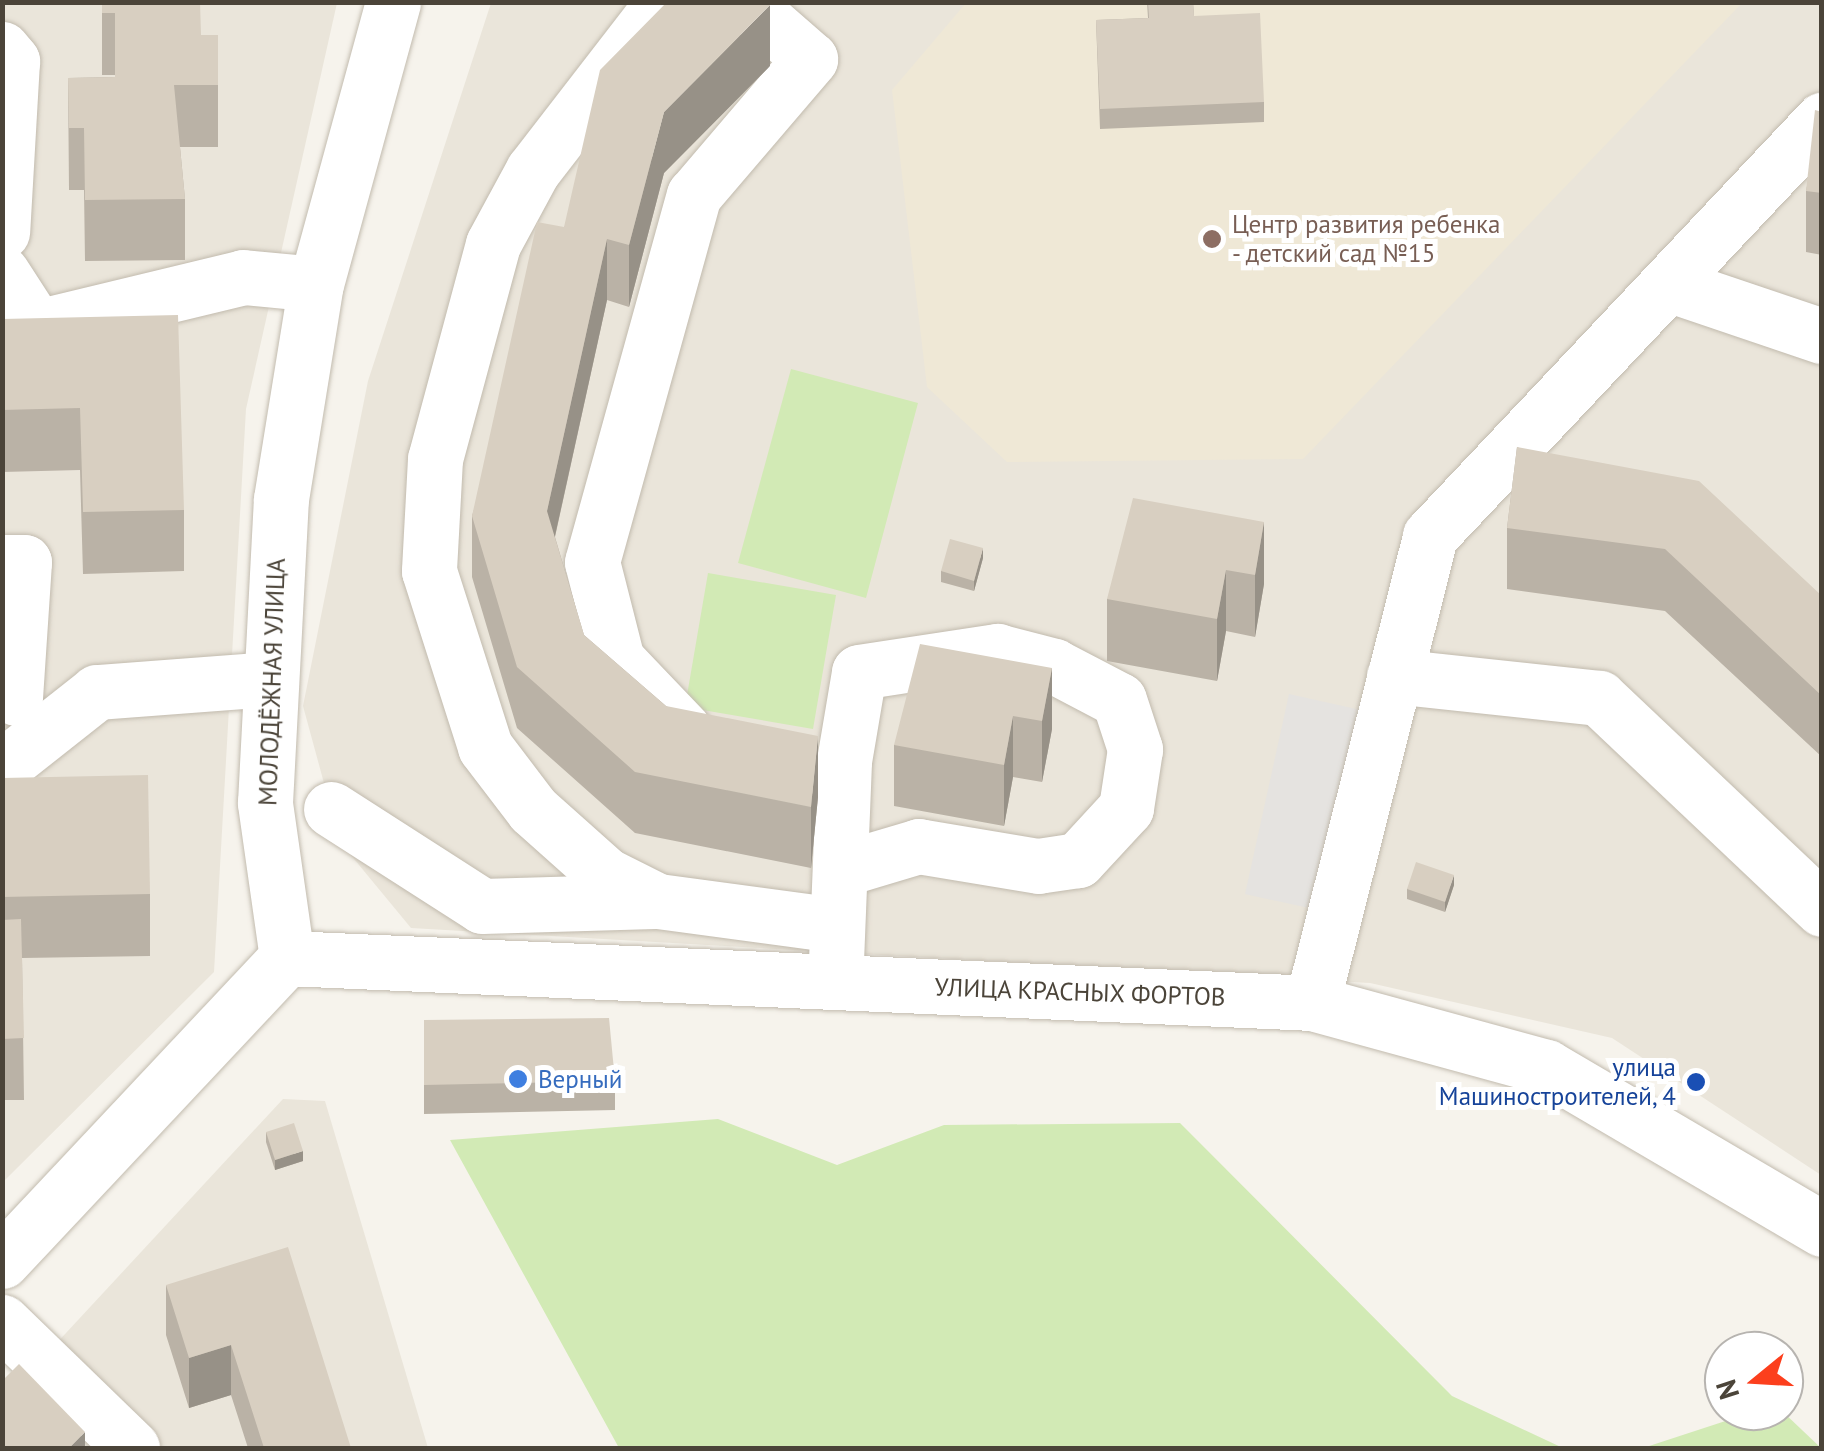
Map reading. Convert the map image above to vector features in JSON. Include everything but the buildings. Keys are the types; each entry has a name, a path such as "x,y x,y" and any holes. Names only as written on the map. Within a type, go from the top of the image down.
{"street":[{"name":"МОЛОДЁЖНАЯ УЛИЦА","path":"287,958 265,803 268,679 281,498 316,284 392,2"},
{"path":"658,901 591,862 533,810 485,747 429,571 435,458 493,244 533,170 663,2"},
{"path":"737,740 683,730 616,660 592,562 694,195 810,59 745,2"},
{"path":"2,49 12,61 2,232"},
{"path":"1312,1003 1430,536 1674,286 1822,120"},
{"path":"2,272 37,327 243,277 316,284"},
{"path":"1674,286 1822,336"},
{"path":"2,562 24,562 22,707 2,767"},
{"path":"832,984 842,869 844,761 859,672 997,651 1054,666 1119,700 1135,749 1126,808 1078,860 1038,866 920,846 842,869"},
{"path":"1394,676 1600,698 1822,909"},
{"path":"22,707 97,692 268,679"},
{"path":"790,751 844,761"},
{"path":"331,810 482,906 658,901 836,924"},
{"path":"2,1260 287,958"},
{"name":"УЛИЦА КРАСНЫХ ФОРТОВ","path":"287,958 1312,1003 1546,1068 1822,1229"},
{"path":"2,1322 132,1448"}],"shaded area":[{"path":"3,3 337,3 246,409 214,972 3,1182"},
{"path":"491,3 1821,3 1821,1175 1612,1038 1370,983 411,928 340,842 303,706 368,381"},
{"name":"Центр развития ребенка - детский сад №15","path":"966,3 1742,3 1303,459 1007,462 927,387 892,90"},
{"path":"1289,694 1374,713 1332,913 1245,894"},
{"path":"283,1099 325,1101 428,1448 3,1448 2,1402"}],"green space":[{"path":"791,369 918,403 866,598 738,563"},
{"path":"708,573 836,595 813,729 685,707"},
{"path":"718,1119 837,1165 944,1125 1180,1123 1452,1396 1563,1448 619,1448 450,1140"},
{"path":"1704,1428 1803,1431 1821,1448 1643,1448"}],"place":[{"name":"Центр развития ребенка - детский сад №15","path":"1212,239"},
{"name":"Верный","path":"518,1079"},
{"name":"улица Машиностроителей, 4","path":"1696,1082"}]}
